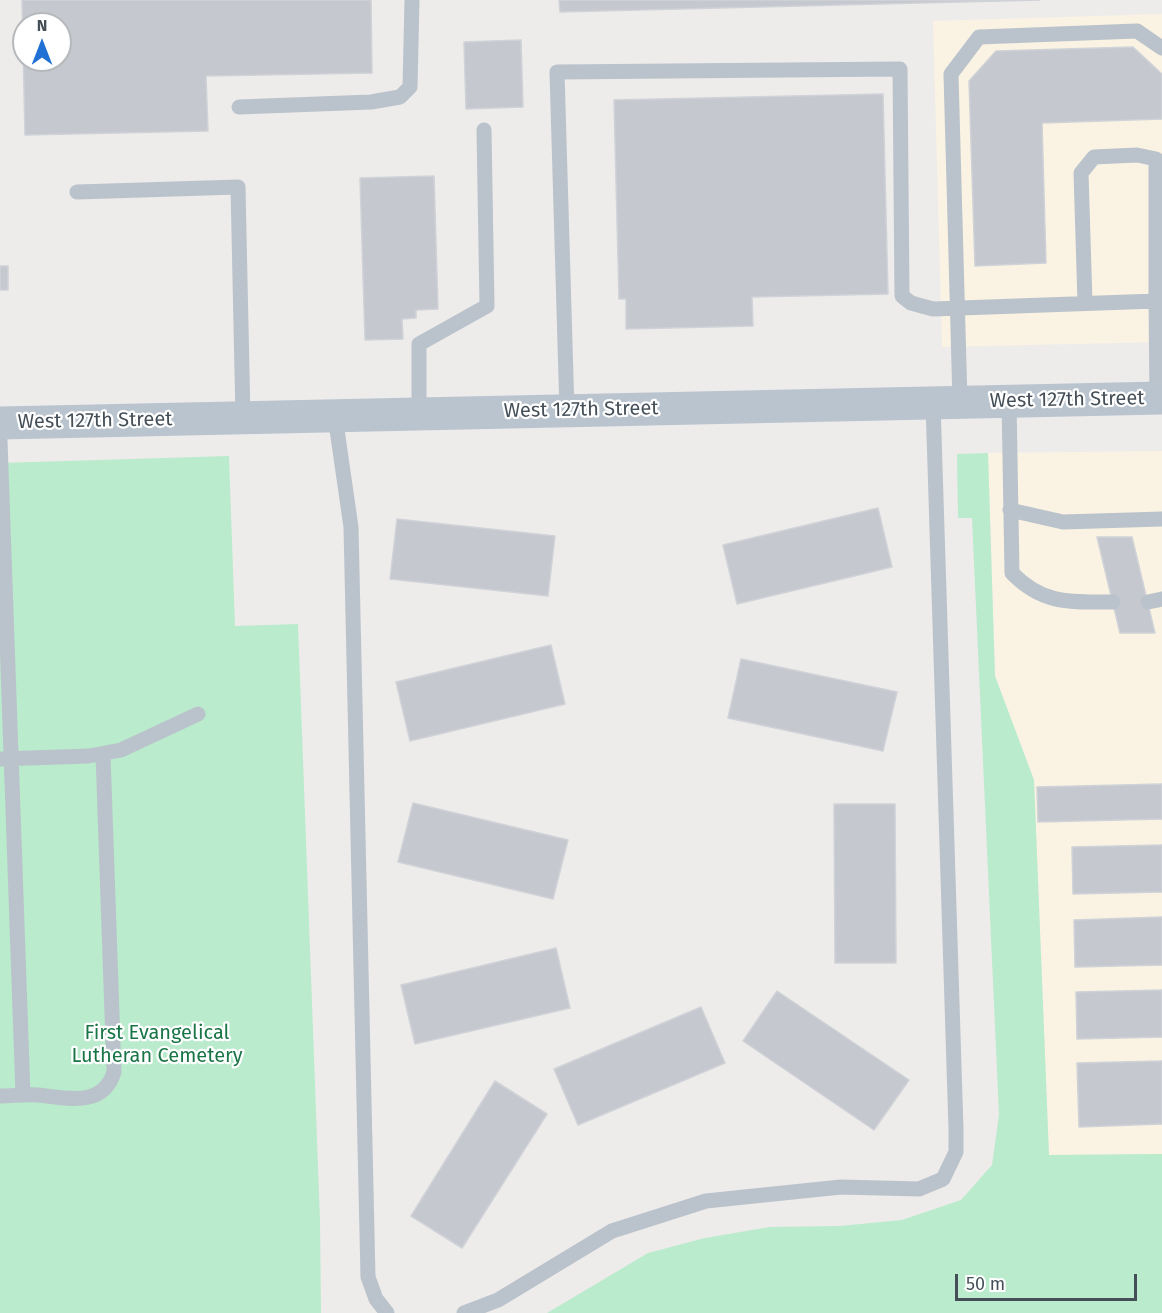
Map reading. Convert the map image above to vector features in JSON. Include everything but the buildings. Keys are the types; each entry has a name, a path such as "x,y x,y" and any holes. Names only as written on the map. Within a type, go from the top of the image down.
{"main road":[{"name":"West 127th Street","path":"0,423 1160,398"}],"lane":[{"path":"239,107 371,102 400,98 410,87 412,0"},
{"path":"464,1313 498,1300 612,1231 706,1201 841,1187 919,1189 943,1179 956,1152 946,402 958,308 951,74 979,37 1137,31 1162,48"},
{"path":"567,411 557,72 900,69 902,296 911,303 933,309 1156,301"},
{"path":"419,414 419,344 487,306 484,130"},
{"path":"1085,303 1081,173 1094,157 1137,154 1159,157 1156,301 1160,398"},
{"path":"77,192 238,187 243,418"},
{"path":"1008,401 1012,573 1022,584 1061,602 1113,602"},
{"path":"335,416 351,527 368,1277 376,1299 387,1313"},
{"path":"0,440 5,759 22,1095"},
{"path":"1010,510 1063,522 1162,519"},
{"path":"5,759 103,754 130,746 198,714"},
{"path":"0,1096 22,1095 56,1099 96,1097 111,1082 114,1072 103,754"}],"shaded area":[{"path":"1162,14 1162,342 942,347 933,21"},
{"path":"1162,451 1162,1154 1049,1155 1034,780 995,676 988,453"}],"green space":[{"path":"988,453 995,676 1034,780 1049,1155 1162,1154 1162,1313 547,1313 648,1253 705,1238 770,1227 840,1226 902,1220 961,1200 992,1165 999,1115 972,518 958,518 957,454"},
{"name":"First Evangelical Lutheran Cemetery","path":"229,456 235,626 298,624 320,1220 321,1313 0,1313 0,463"}]}
